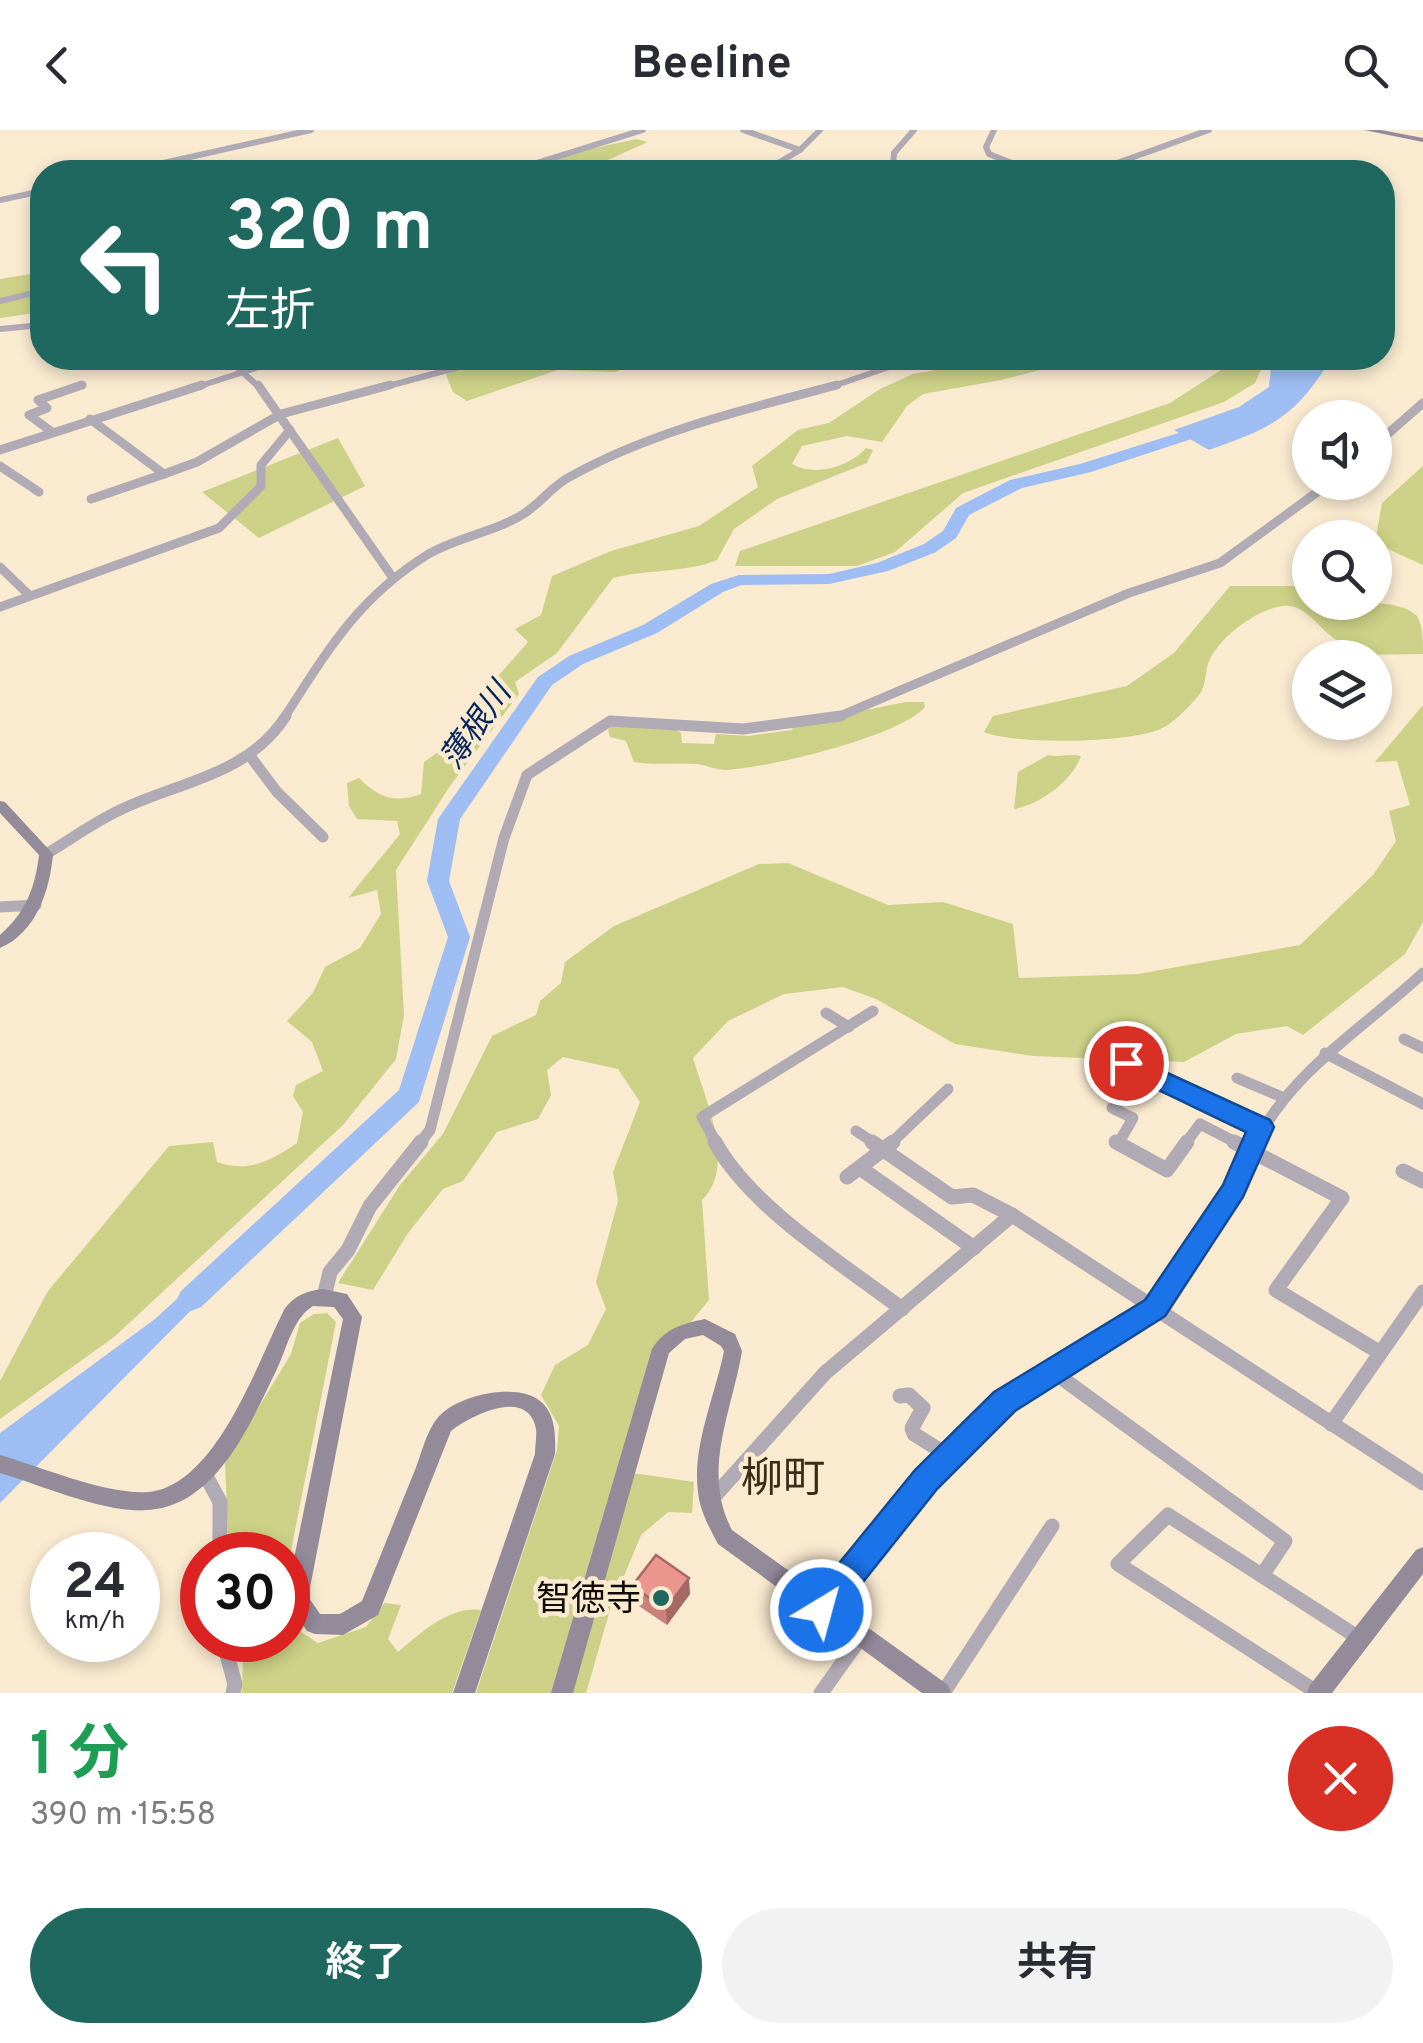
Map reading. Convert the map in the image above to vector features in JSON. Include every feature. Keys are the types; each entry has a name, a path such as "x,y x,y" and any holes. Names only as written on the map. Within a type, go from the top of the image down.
{"street":[{"path":"177,160 311,130"},
{"path":"546,160 642,130"},
{"path":"743,130 800,150"},
{"path":"783,160 800,150 820,130"},
{"path":"893,160 894,153 914,130"},
{"path":"994,130 986,147 999,160"},
{"path":"1183,130 1196,135"},
{"path":"1126,160 1209,130"},
{"path":"1370,130 1423,140"},
{"path":"0,200 30,194"},
{"path":"0,301 30,293"},
{"path":"0,329 30,326"},
{"path":"0,450 240,370"},
{"path":"244,370 262,386 336,504 372,540 393,578"},
{"path":"90,499 197,462 280,414 447,370"},
{"path":"0,943 26,922 37,905 46,854 120,810 227,770 250,756 274,734 344,624 393,578 438,550 524,514 561,482 590,466 732,412 883,370"},
{"path":"52,432 29,415 47,408 38,400 82,385"},
{"path":"1392,430 1423,403"},
{"path":"90,418 164,474"},
{"path":"0,607 219,528 261,486 261,465 290,430"},
{"path":"0,466 39,492"},
{"path":"324,1297 330,1272 348,1250 370,1206 430,1130 504,838 527,775 546,767 610,722 743,729 840,716 1130,592 1220,562 1305,500"},
{"path":"0,567 28,594"},
{"path":"250,756 277,792 323,838"},
{"path":"0,804 46,854"},
{"path":"0,907 37,905"},
{"path":"821,1610 881,1531 1004,1402 1055,1374 1155,1308 1214,1226 1261,1127 1282,1097 1324,1054 1378,1016 1423,973"},
{"path":"874,1011 702,1117 724,1160 788,1222 902,1310"},
{"path":"826,1013 850,1027"},
{"path":"1404,1040 1423,1048"},
{"path":"1324,1054 1423,1104"},
{"path":"1126,1063 1261,1127"},
{"path":"1237,1078 1282,1097"},
{"path":"948,1089 883,1151 853,1172 974,1248"},
{"path":"1112,1108 1133,1118 1115,1143 1167,1170 1200,1124 1253,1148 1342,1198 1276,1290 1378,1352"},
{"path":"856,1132 952,1197 972,1195 1012,1215 1423,1483"},
{"path":"1403,1171 1423,1181"},
{"path":"709,1502 825,1373 1012,1215"},
{"path":"1331,1424 1423,1292"},
{"path":"0,1464 136,1501 179,1494 205,1474 270,1366 286,1320 302,1304 324,1297 340,1300 353,1317 298,1601 316,1624 343,1625 370,1608 443,1425 469,1406 502,1398 532,1405 542,1415 547,1440 544,1454 464,1693"},
{"path":"562,1693 661,1348 680,1332 706,1326 728,1340 733,1351 711,1436 709,1502 725,1537 821,1610 942,1693 1052,1526"},
{"path":"1055,1374 1285,1541 1263,1574"},
{"path":"900,1396 909,1395 923,1408 912,1428 914,1434 949,1456"},
{"path":"205,1474 220,1502 220,1532"},
{"path":"1359,1638 1168,1515 1118,1564 1318,1693 1423,1557"},
{"path":"821,1693 860,1638"},
{"path":"227,1662 233,1693"}],"green space":[{"path":"636,139 648,142 608,160 552,160"},
{"path":"30,274 30,314 0,318 0,279"},
{"path":"444,370 558,370 467,401 453,392"},
{"path":"558,370 621,370 615,372"},
{"path":"936,370 1041,370 923,394 907,406 882,442 847,436 802,446 792,464 811,470 831,468 866,448 873,450 867,463 777,499 734,529 717,560 613,578 557,653 515,682 519,694 450,786 396,870 404,1015 396,1059 343,1125 114,1337 0,1419 0,1381 48,1291 169,1146 213,1142 217,1162 249,1166 297,1143 303,1112 293,1096 296,1085 323,1071 312,1042 287,1021 313,993 325,967 360,948 381,914 377,890 348,898 400,834 397,821 357,819 349,806 347,783 359,778 380,794 395,798 421,794 424,762 461,736 484,692 528,642 515,629 541,615 552,576 611,551 699,526 758,487 752,466 798,430 829,423 880,389 913,374"},
{"path":"1221,370 1261,370 1255,383 1224,402 963,493 895,552 857,566 735,566 740,551 1170,403"},
{"path":"338,438 365,486 259,538 202,492"},
{"path":"1423,466 1423,565 1392,551 1392,520 1379,520 1382,503 1392,500 1392,494"},
{"path":"1230,586 1292,586 1292,607 1273,608 1251,618 1222,641 1210,659 1199,695 1163,728 1121,738 1070,741 1020,739 984,732 993,716 1127,686 1174,653"},
{"path":"1392,605 1397,606 1417,616 1423,654 1392,654 1392,640 1333,638 1313,620 1392,620"},
{"path":"906,702 924,702 925,707 911,718 861,740 771,764 726,770 696,764 634,762 626,741 610,737 608,730 614,723 676,730 681,733 682,743 714,744 716,734 748,736 792,730 794,724"},
{"path":"1423,705 1423,922 1405,954 1303,1035 1287,1026 1236,1034 1184,1062 1033,1056 955,1044 876,999 843,987 784,994 728,1021 693,1058 718,1151 712,1186 702,1200 709,1300 691,1322 667,1333 553,1693 476,1693 557,1450 559,1426 541,1395 555,1365 588,1345 606,1309 596,1282 618,1201 613,1172 640,1102 618,1069 563,1057 547,1070 551,1095 538,1119 497,1132 463,1181 443,1189 408,1233 373,1290 338,1283 400,1185 443,1134 492,1036 536,1015 540,1001 561,983 565,962 614,926 759,864 788,863 888,905 943,902 1013,924 1019,978 1138,974 1300,945 1373,875 1396,841 1389,811 1410,805 1397,761 1375,762"},
{"path":"1048,755 1081,756 1071,774 1054,790 1014,809 1018,772"},
{"path":"327,1313 336,1322 295,1532 228,1532 225,1463 291,1354 300,1323 314,1314"},
{"path":"633,1473 694,1482 692,1513 668,1512 641,1535 610,1610 586,1693 568,1693"},
{"path":"384,1603 401,1605 388,1639 398,1652 447,1617 481,1610 452,1693 242,1693 243,1662 310,1662 310,1638 318,1643 366,1627"}],"water":[{"path":"1271,370 1324,370 1301,400 1292,400 1292,408 1275,422 1246,436 1209,450 1174,430 1239,407 1269,387"},
{"path":"212,1267 215,1286 0,1503 0,1433 155,1319"}],"building":[{"path":"656,1555 689,1578 666,1609 632,1586"}],"waterway":[{"name":"薄根川","path":"191,1299 410,1095 459,937 438,881 449,819 545,681 576,660 650,629 717,588 739,580 829,579 882,567 930,548 950,534 962,512 1016,484 1085,468 1213,427"}],"place":[{"name":"智徳寺","path":"661,1598"}],"district":[{"name":"柳町","path":"783,1477"}],"route":[{"path":"821,1610 881,1531 1004,1402 1055,1374 1155,1308 1214,1226 1261,1127 1126,1063"}]}
